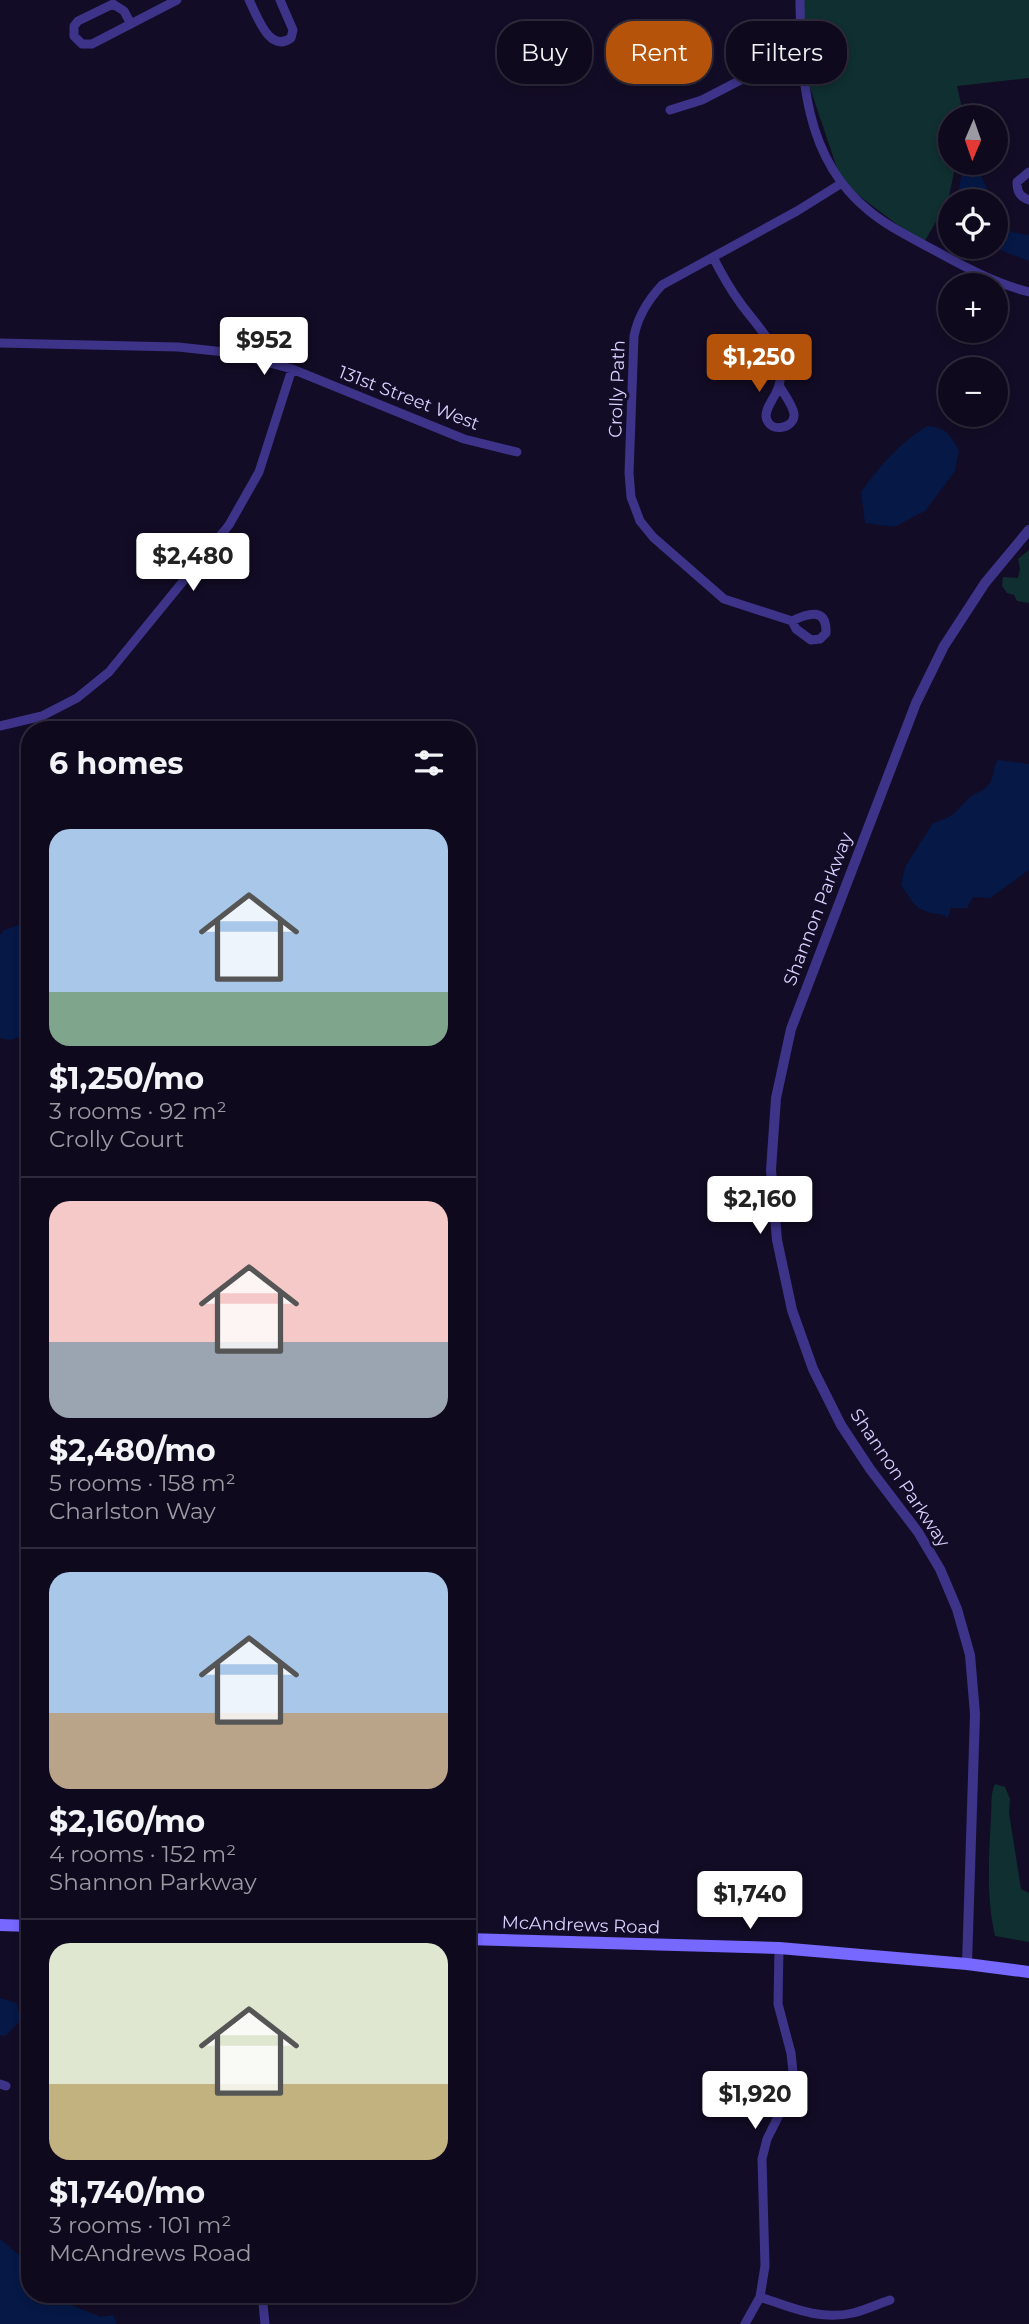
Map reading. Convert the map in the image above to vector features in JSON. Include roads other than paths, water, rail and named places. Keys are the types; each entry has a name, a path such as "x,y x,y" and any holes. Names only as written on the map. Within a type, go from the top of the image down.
{"main road":[{"path":"0,1925 21,1926"},
{"name":"McAndrews Road","path":"476,1938 779,1948 1029,1972"}],"street":[{"path":"131,24 124,11 113,5 78,21 74,26 74,36 82,44 92,44 131,24 177,0"},
{"path":"249,0 268,36 275,42 281,42 291,38 293,30 280,0"},
{"path":"800,0 800,21"},
{"path":"670,110 710,96 733,84"},
{"path":"805,84 815,134 826,159 857,201 890,227 982,275 1029,292"},
{"path":"1029,172 1017,182 1017,191 1029,201"},
{"name":"Crolly Path","path":"792,621 742,607 716,593 653,537 640,521 631,497 629,473 633,347 636,324 647,303 662,285 797,211 842,183"},
{"path":"713,257 725,280 776,355 779,385"},
{"name":"131st Street West","path":"0,343 178,347 234,353 292,369 464,439 517,452"},
{"path":"0,726 42,716 76,698 109,672 229,526 258,472 292,369"},
{"name":"Shannon Parkway","path":"967,1964 975,1714 970,1655 957,1608 940,1569 918,1532 870,1469 841,1425 813,1369 792,1310 776,1240 771,1170 776,1098 791,1029 916,703 944,646 985,583 1029,530"},
{"path":"745,2324 760,2297 765,2266 762,2159 767,2139 788,2097 793,2072 791,2053 778,2004 779,1948"},
{"path":"760,2297 806,2313 828,2316 852,2314 890,2300"},
{"path":"263,2303 265,2324"}],"water":[{"path":"961,175 981,175 987,189 959,189"},
{"path":"1008,228 1012,232 1029,235 1029,261 1008,253"},
{"path":"928,426 944,431 959,450 955,471 925,511 894,527 865,523 861,492 891,455"},
{"path":"998,760 1029,764 1029,870 990,898 973,897 967,908 951,908 948,918 917,907 901,885 905,867 933,823 950,816 989,784"},
{"path":"21,924 21,1036 10,1040 0,1038 0,935 4,930"},
{"path":"0,1998 17,2003 20,2021 5,2036 0,2035"},
{"path":"0,2239 21,2256 21,2303 66,2303 101,2317 113,2315 117,2324 0,2324"}]}
